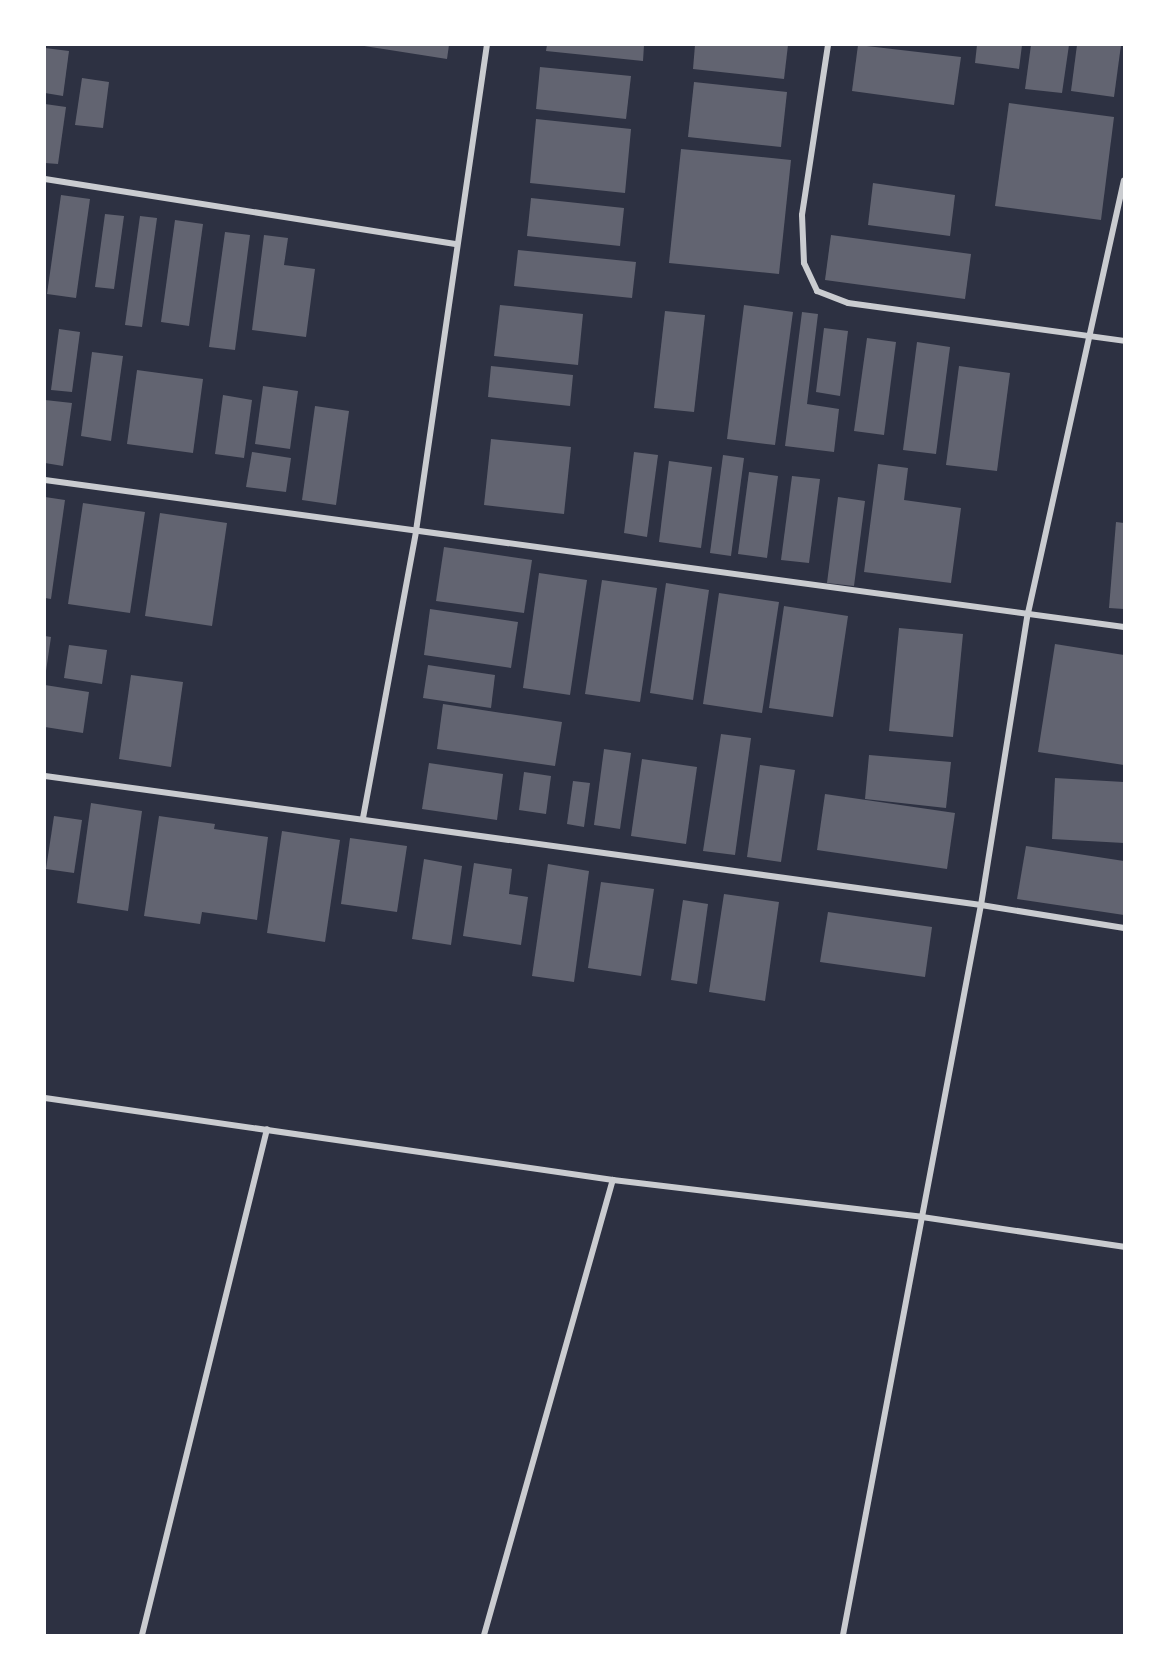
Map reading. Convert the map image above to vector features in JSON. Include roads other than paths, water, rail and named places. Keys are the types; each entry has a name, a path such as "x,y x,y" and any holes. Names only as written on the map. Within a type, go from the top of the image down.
{"street":[{"path":"363,818 416,531 487,45"},
{"path":"828,45 802,215 804,263 817,291 848,303 1124,341"},
{"path":"45,179 457,244"},
{"path":"843,1635 981,905 1028,613 1124,181"},
{"path":"45,480 1124,627"},
{"path":"45,776 363,818 981,905 1124,928"},
{"path":"45,1098 613,1180 922,1217 1124,1247"},
{"path":"142,1635 267,1129"},
{"path":"484,1635 613,1180"}]}
